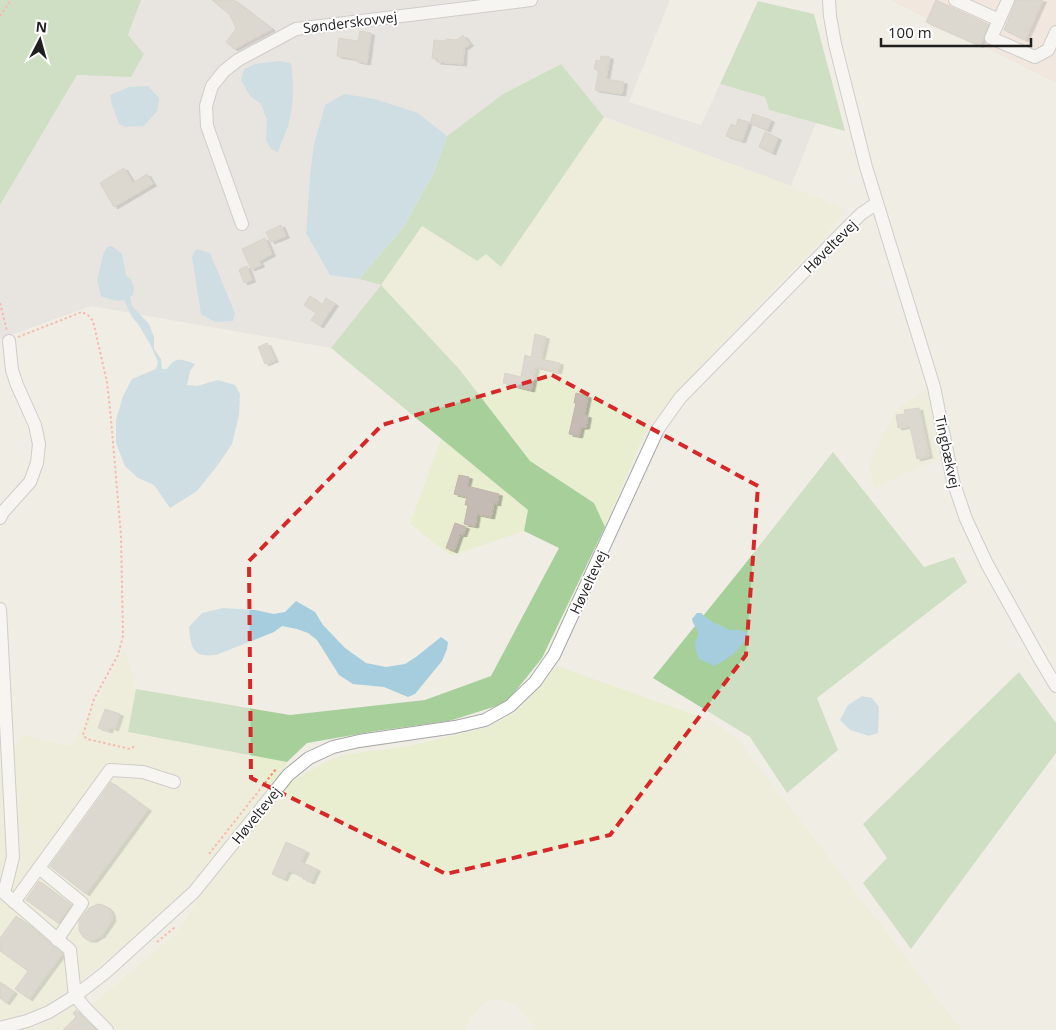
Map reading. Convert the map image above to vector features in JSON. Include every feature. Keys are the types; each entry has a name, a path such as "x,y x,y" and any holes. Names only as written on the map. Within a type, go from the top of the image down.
{"street":[{"name":"Sønderskovvej","path":"242,224 207,126 206,106 212,86 224,71 238,60 296,29 531,0"},
{"path":"829,0 835,44 877,203"},
{"path":"955,0 999,20"},
{"path":"1008,0 991,38 1035,57 1048,50 1056,32"},
{"name":"Tingbækvej","path":"877,203 934,387 953,481 966,519 992,572 1056,686"},
{"name":"Høveltevej","path":"0,1028 27,1021 49,1012 75,996 106,972 194,892 288,775 309,758 333,747 455,727 485,720 510,706 535,682 554,655 658,429 669,413 680,398 842,233 861,214 877,203"},
{"path":"0,518 3,512 30,482 37,463 38,444 36,425 12,370 9,341"},
{"path":"0,609 13,857 4,893 70,950 75,996 86,1010 107,1030"},
{"path":"276,769 288,775"},
{"path":"14,902 110,770 143,772 174,782"},
{"path":"39,868 82,904 58,940"}],"path":[{"path":"0,16 11,0"},
{"path":"0,304 9,341 82,312 93,321 107,382 112,419 121,536 123,636 118,655 94,699 83,735 87,740 130,748 136,745"}],"highlighted area":[{"path":"552,375 758,486 746,655 610,835 446,874 251,778 249,561 382,425"}],"shaded area":[{"path":"141,0 670,0 629,102 701,125 720,84 765,97 769,110 816,123 791,186 604,117 561,64 503,94 447,136 418,113 325,105 314,144 306,233 359,279 381,285 331,348 91,306 0,339 0,205 77,75 128,35"},
{"path":"890,0 1056,0 1056,83"}],"green space":[{"path":"0,0 141,0 128,35 144,54 131,77 77,75 0,205"},
{"path":"758,1 814,14 845,131 769,110 765,97 720,84"},
{"path":"561,64 604,117 501,267 486,254 477,261 422,226 381,285 359,279 402,229 433,174 447,136 503,94"},
{"path":"604,117 791,186 845,209 835,225 682,386 643,437 605,527 594,503 530,462 460,370 381,285 421,226 477,261 485,254 502,266"},
{"path":"381,285 460,370 530,461 594,503 605,527 542,658 506,703 449,721 307,743 287,762 128,732 136,689 290,715 425,700 491,676 559,548 524,531 528,510 331,348"},
{"path":"930,388 942,457 874,488 869,465 896,409"},
{"path":"441,439 528,510 524,531 451,556 410,524"},
{"path":"833,452 924,567 954,557 967,582 817,698 838,750 787,793 750,737 653,678"},
{"path":"125,649 136,689 128,732 287,762 282,776 294,780 324,763 343,755 409,746 486,728 516,712 557,666 709,720 736,737 962,1030 536,1030 524,1013 514,1005 500,999 491,1000 480,1007 465,1030 117,1030 92,1005 180,928 212,878 189,889 155,921 69,991 105,1030 11,1030 0,1024 0,773 22,734 71,746"},
{"path":"1019,672 1056,723 1056,753 911,949 863,883 887,858 863,824"}],"water":[{"path":"279,61 291,63 293,94 288,126 278,152 271,149 266,140 267,120 261,104 250,96 241,80 244,69 255,64"},
{"path":"148,86 159,98 158,110 144,126 125,127 119,124 110,95 129,87"},
{"path":"344,94 375,99 418,113 447,136 433,174 402,229 359,279 330,275 306,233 314,144 325,105"},
{"path":"112,246 122,254 126,275 134,287 133,295 130,297 132,306 149,324 154,337 154,349 161,359 162,369 167,369 176,360 186,361 195,364 190,371 187,385 197,386 218,380 235,385 240,394 239,415 232,444 197,491 170,508 154,485 138,478 125,466 116,443 116,420 123,396 132,379 156,369 158,362 150,344 132,317 124,300 115,300 101,296 97,280 104,252 107,247"},
{"path":"196,249 210,253 235,313 233,321 215,322 201,314 192,257"},
{"path":"296,601 315,612 323,625 345,648 366,663 386,667 405,664 441,637 448,642 447,649 442,661 415,694 408,697 384,687 353,684 339,675 317,640 308,633 297,629 282,626 274,632 216,655 202,655 194,650 189,627 202,613 223,608 255,610 274,614 285,612"},
{"path":"697,613 701,613 711,621 730,630 741,630 748,633 743,644 734,653 714,666 699,659 695,647 698,633 692,619"},
{"path":"862,696 872,698 879,707 878,733 869,736 850,730 840,720 848,705"}],"building":[{"path":"212,0 234,0 272,29 234,49 226,42 236,29 230,15"},
{"path":"936,0 988,24 980,46 926,22"},
{"path":"1016,0 1043,0 1025,40 1004,30"},
{"path":"360,31 371,33 367,63 337,56 339,38 358,41"},
{"path":"463,35 470,44 464,48 463,64 437,62 438,59 432,58 434,40 457,40"},
{"path":"601,56 610,57 606,79 624,82 622,94 595,90 599,70 594,69 596,60 600,61"},
{"path":"753,114 771,120 767,130 750,123"},
{"path":"738,119 749,122 742,141 726,136 731,124 736,126"},
{"path":"765,132 778,138 772,153 759,147"},
{"path":"124,168 133,183 147,174 153,184 114,207 100,183"},
{"path":"281,225 286,236 271,242 266,232"},
{"path":"265,238 272,254 259,261 261,265 251,269 242,249"},
{"path":"247,266 252,280 244,283 239,270"},
{"path":"310,296 322,305 326,298 335,304 320,326 311,320 316,313 304,305"},
{"path":"535,334 546,337 541,359 560,363 558,372 536,367 531,390 503,383 505,373 521,377 525,355 531,357"},
{"path":"267,343 275,360 265,364 258,347"},
{"path":"576,393 588,396 584,415 588,416 586,427 581,427 579,436 569,434 576,403 574,403"},
{"path":"919,408 929,456 917,459 910,426 898,428 896,415 905,414 904,410"},
{"path":"459,475 469,477 467,486 499,494 497,504 494,503 491,517 477,514 475,526 464,524 468,505 465,505 467,497 454,494"},
{"path":"455,523 466,527 463,535 460,534 454,551 446,548"},
{"path":"105,709 120,714 115,729 110,727 109,731 98,728"},
{"path":"111,782 148,809 86,894 50,866"},
{"path":"286,842 306,851 301,862 317,869 311,882 290,871 288,871 284,879 272,874"},
{"path":"39,881 71,905 58,923 26,900"},
{"path":"98,904 110,910 112,920 102,935 94,940 88,940 84,938 79,930 79,921 89,908"},
{"path":"16,916 62,954 29,999 15,989 28,971 0,951 0,938"},
{"path":"0,982 14,992 6,1003 0,998"},
{"path":"76,1010 96,1030 63,1030 76,1017 73,1013"}]}
